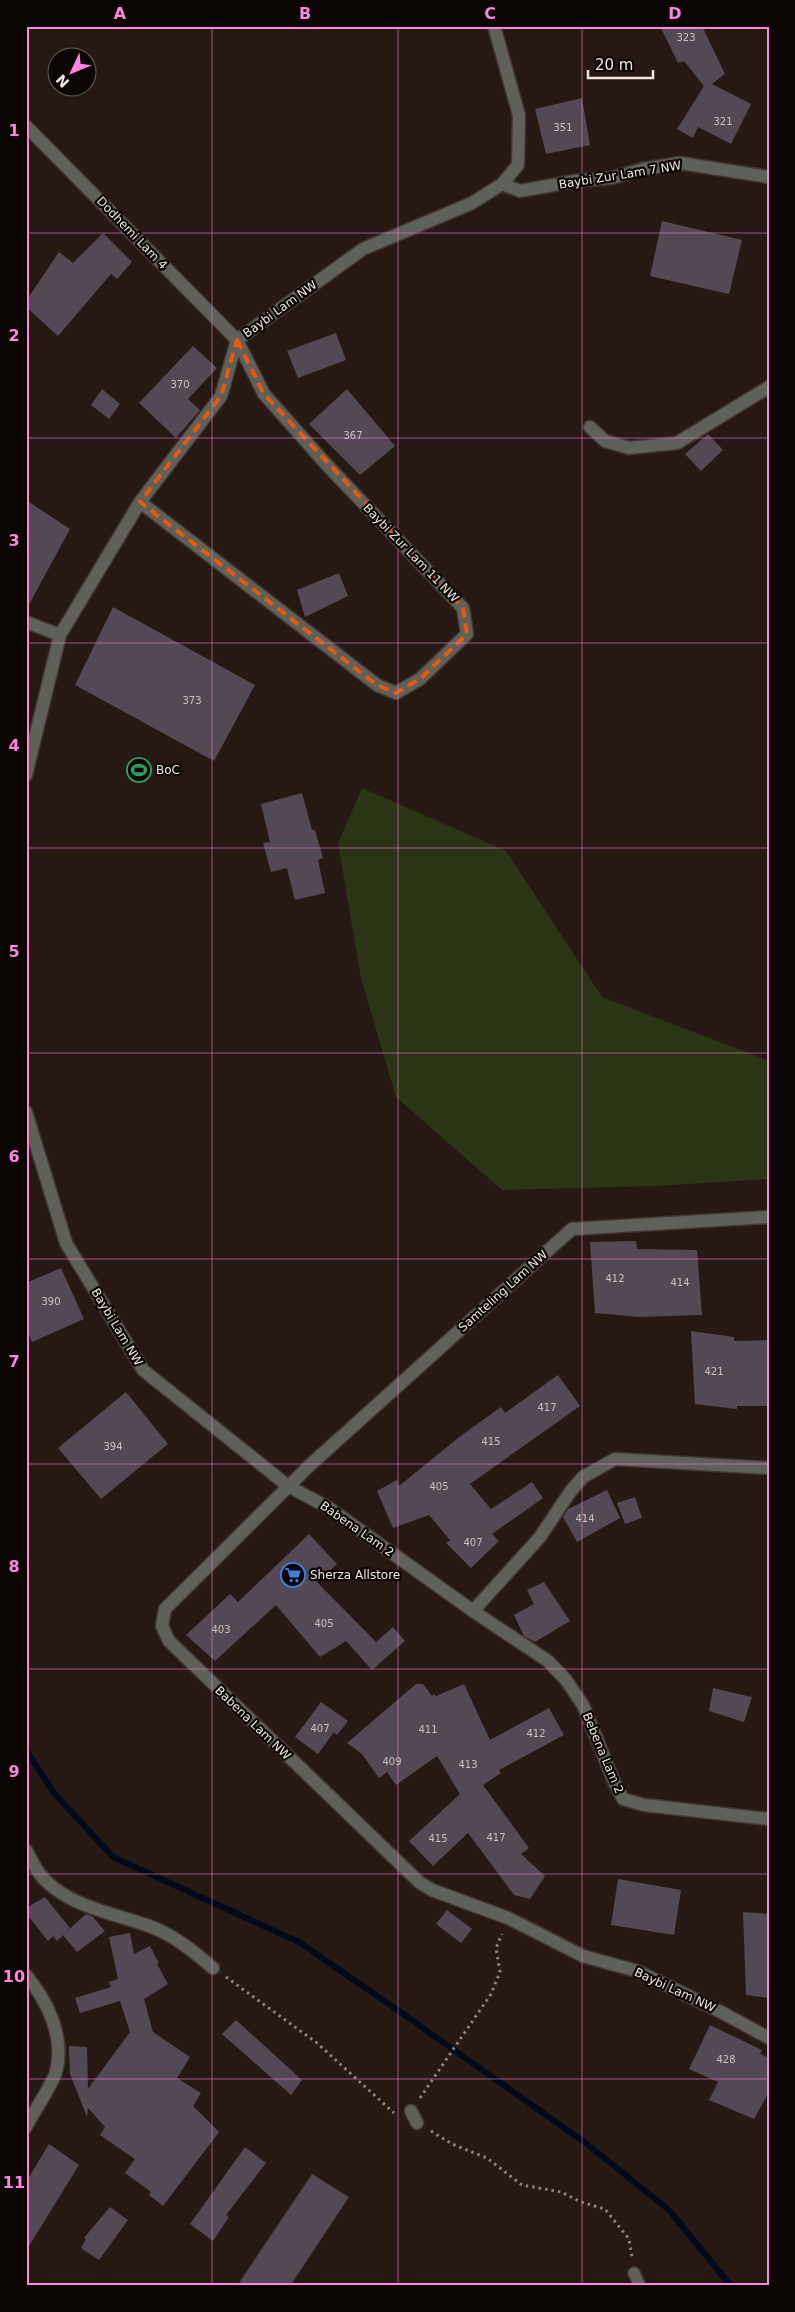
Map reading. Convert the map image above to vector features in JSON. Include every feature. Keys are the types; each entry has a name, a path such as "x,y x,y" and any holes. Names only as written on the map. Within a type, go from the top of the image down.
{"street":[{"name":"Baybi Lam NW","path":"26,775 60,635 140,502 221,396 237,340 363,249 472,203 502,184 518,165 519,115 494,26"},
{"name":"Dodhemi Lam 4","path":"26,126 237,340"},
{"name":"Baybi Zur Lam 7 NW","path":"502,184 520,191 545,188 575,181 611,178 643,169 680,163 769,177"},
{"name":"Baybi Zur Lam 11 NW","path":"140,502 377,685 396,693 420,679 468,634 463,608 326,464 264,394 237,340"},
{"path":"590,427 605,441 628,448 677,443 769,387"},
{"path":"26,622 60,635"},
{"name":"Baybi Lam NW","path":"26,1112 66,1242 143,1370 288,1486"},
{"name":"Samteling Lam NW","path":"288,1486 572,1229 769,1217"},
{"path":"473,1611 528,1552 570,1492 583,1477 614,1459 769,1468"},
{"name":"Babena Lam 2","path":"288,1486 329,1508 473,1611"},
{"name":"Babena Lam NW","path":"288,1486 165,1609 162,1626 169,1641 414,1878 432,1890 508,1918 524,1926"},
{"name":"Bebena Lam 2","path":"473,1611 548,1661 566,1680 583,1705 614,1784 623,1798 644,1805 769,1819"},
{"path":"26,1850 38,1872 62,1893 81,1904 151,1926 182,1942 213,1968"},
{"name":"Baybi Lam NW","path":"524,1926 584,1956 637,1971 769,2038"},
{"path":"26,1976 43,1995 58,2038 56,2072 26,2127"},
{"path":"411,2111 417,2123"}],"lane":[{"path":"634,2273 640,2286"}],"path":[{"path":"213,1968 317,2043 393,2113 411,2111 477,2016 500,1972 496,1948 508,1918"},
{"path":"417,2123 452,2144 487,2158 522,2185 561,2192 581,2202 605,2209 630,2239 634,2273"}],"highlighted area":[{"path":"237,340 264,394 463,608 467,634 420,679 396,693 377,685 140,502 221,396"}],"green space":[{"path":"362,788 506,851 602,997 769,1061 769,1179 656,1186 502,1190 396,1097 361,978 338,843"}],"building":[{"path":"660,26 702,26 725,74 712,84 751,104 731,144 698,127 693,138 677,129 704,86 684,61 678,63"},
{"path":"582,98 590,145 546,154 535,109"},
{"path":"662,221 742,240 729,294 650,276"},
{"path":"103,233 132,262 117,279 111,274 58,336 26,307 26,301 59,252 73,263"},
{"path":"336,333 346,360 298,378 287,351"},
{"path":"193,346 217,368 188,399 200,410 176,438 139,403"},
{"path":"102,389 120,404 109,419 91,405"},
{"path":"347,389 395,446 360,475 309,424"},
{"path":"708,434 723,450 701,471 685,454"},
{"path":"26,500 70,529 26,610"},
{"path":"339,573 348,596 305,617 297,590"},
{"path":"113,607 255,685 214,761 75,685"},
{"path":"302,793 312,830 315,830 323,858 318,860 325,893 295,900 287,868 271,872 263,843 270,842 261,804"},
{"path":"636,1241 637,1249 697,1250 702,1315 640,1317 595,1313 590,1242"},
{"path":"61,1268 84,1319 32,1342 26,1329 26,1283"},
{"path":"691,1331 734,1337 734,1341 769,1340 769,1406 737,1406 737,1409 695,1404"},
{"path":"558,1375 580,1406 470,1484 491,1509 532,1482 543,1498 492,1534 499,1541 471,1568 446,1543 450,1540 429,1515 393,1528 377,1491 397,1480 399,1486 458,1438 501,1407 505,1413"},
{"path":"126,1392 168,1444 101,1499 58,1448"},
{"path":"607,1490 620,1518 577,1542 563,1517 568,1509"},
{"path":"635,1497 642,1518 625,1524 617,1503"},
{"path":"309,1534 337,1564 317,1582 376,1642 393,1627 405,1641 372,1670 346,1641 320,1657 276,1605 215,1661 186,1635 230,1594 238,1602"},
{"path":"544,1582 570,1621 535,1642 524,1636 514,1615 534,1604 527,1590"},
{"path":"416,1684 423,1684 432,1696 434,1694 436,1696 464,1684 490,1740 549,1708 564,1735 499,1770 501,1773 483,1785 529,1848 521,1854 545,1876 530,1899 514,1895 468,1833 433,1866 409,1841 460,1794 437,1756 396,1785 387,1772 379,1778 362,1754 347,1743"},
{"path":"713,1688 752,1697 744,1722 709,1711"},
{"path":"321,1702 348,1721 337,1735 334,1732 318,1754 295,1737"},
{"path":"618,1879 681,1890 674,1935 611,1925"},
{"path":"45,1897 70,1928 57,1941 53,1936 48,1941 26,1913 26,1908"},
{"path":"447,1910 472,1929 461,1943 436,1924"},
{"path":"743,1912 769,1914 769,1998 746,1995"},
{"path":"86,1914 92,1916 105,1931 77,1952 63,1935"},
{"path":"130,1933 134,1954 150,1946 168,1984 144,1999 153,2032 190,2057 177,2078 201,2093 193,2106 219,2132 163,2206 149,2195 151,2192 125,2173 135,2159 100,2135 105,2127 88,2108 87,2117 70,2074 69,2046 87,2047 88,2089 130,2032 120,2001 80,2013 75,1998 111,1987 109,1982 118,1979 109,1937"},
{"path":"236,2020 302,2080 291,2095 222,2034"},
{"path":"710,2025 762,2050 760,2054 769,2058 769,2092 754,2119 709,2100 718,2082 689,2069"},
{"path":"49,2144 79,2165 26,2251 26,2182"},
{"path":"245,2147 266,2163 226,2215 229,2217 213,2241 190,2224"},
{"path":"312,2174 349,2197 290,2286 237,2286"},
{"path":"110,2207 128,2220 99,2260 81,2248 86,2239 84,2238"}],"waterway":[{"path":"26,1750 54,1793 113,1857 299,1942 406,2016 587,2144 669,2210 731,2286"}],"place":[{"name":"BoC","path":"139,770"},
{"name":"Sherza Allstore","path":"293,1575"}]}
